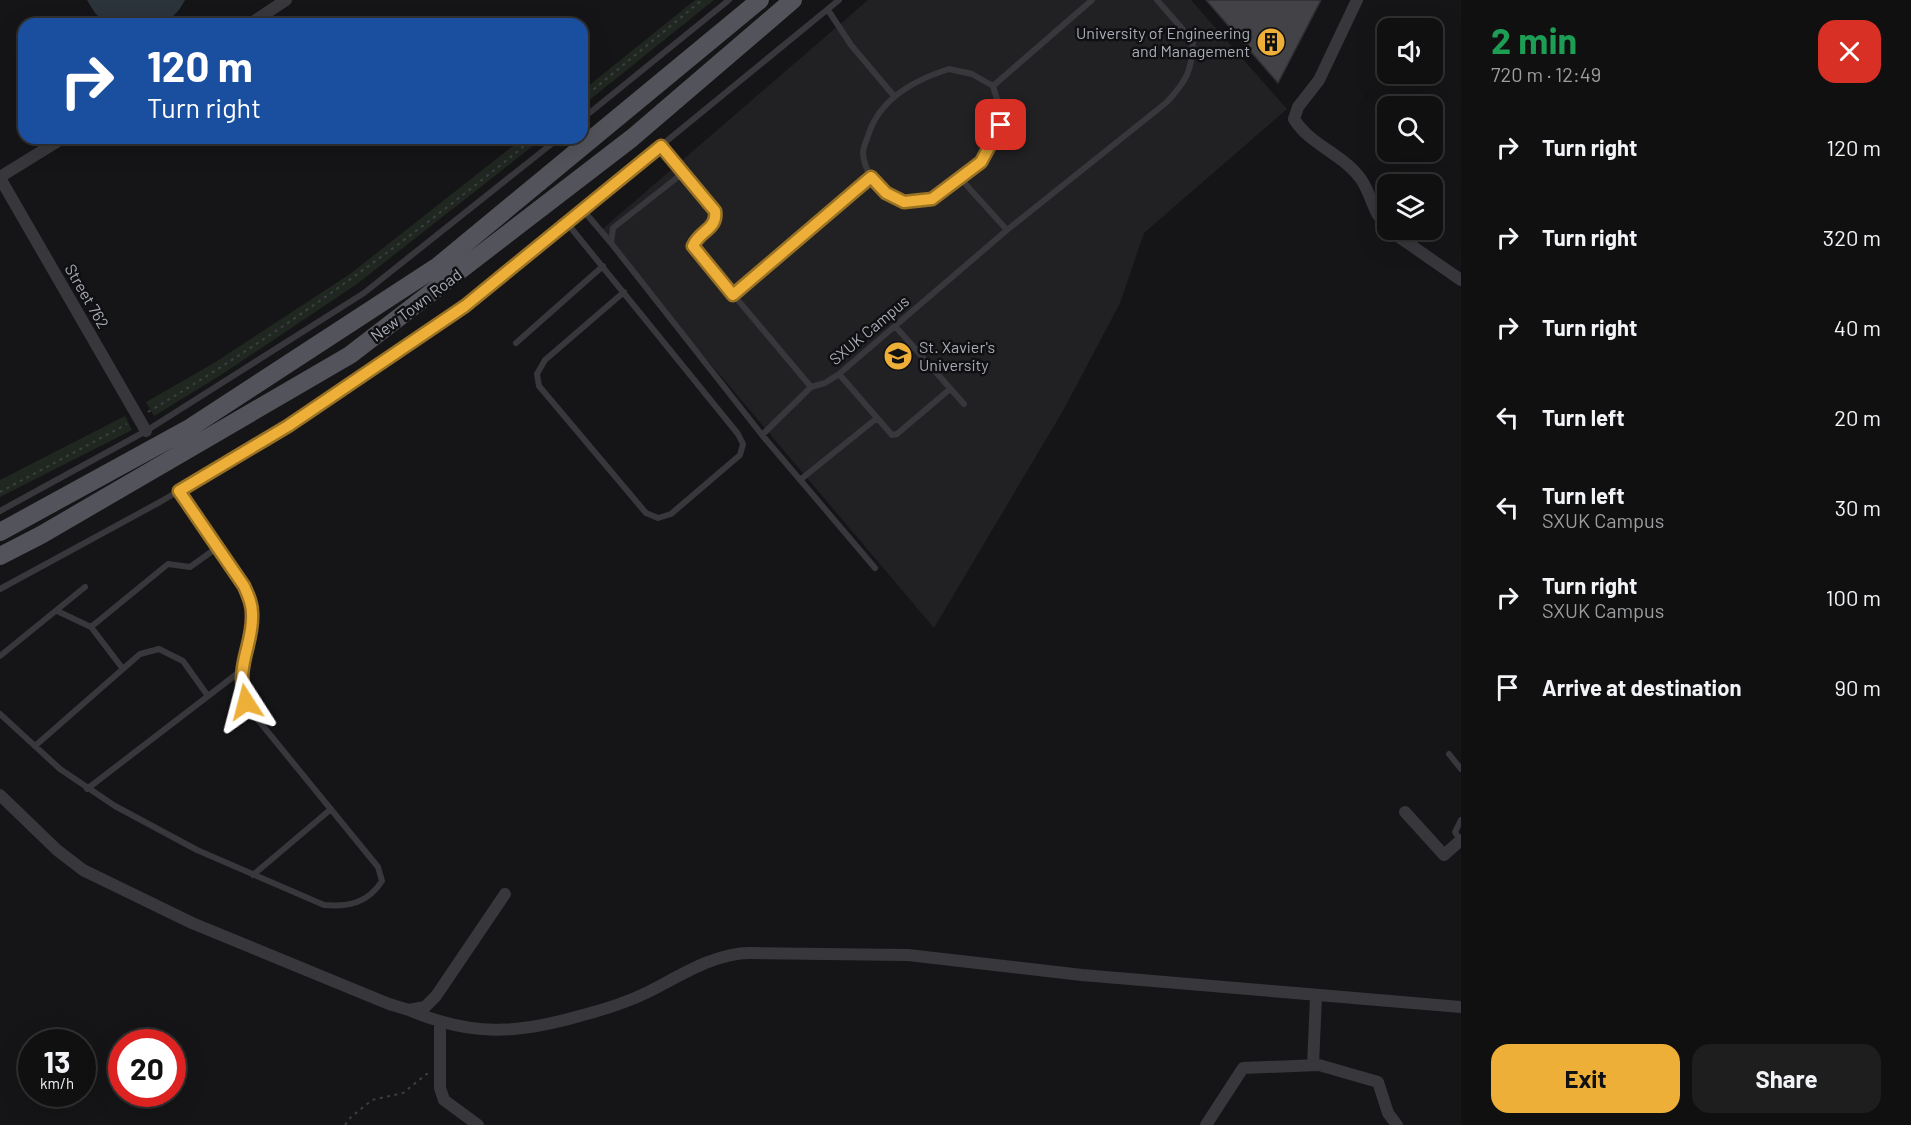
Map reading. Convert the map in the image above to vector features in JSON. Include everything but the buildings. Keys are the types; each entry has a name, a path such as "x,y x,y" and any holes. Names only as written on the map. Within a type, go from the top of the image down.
{"main road":[{"name":"New Town Road","path":"588,142 760,0"},
{"name":"New Town Road","path":"0,556 41,535 350,355 632,138 793,0"},
{"name":"New Town Road","path":"0,532 188,429 438,266 586,144"}],"street":[{"path":"259,18 286,0"},
{"path":"1357,0 1319,80 1298,108 1294,119 1302,130 1356,174 1368,193 1377,218"},
{"path":"0,177 53,144"},
{"name":"Street 762","path":"0,177 146,431"},
{"path":"1404,240 1461,280"},
{"path":"0,795 57,850 83,870 192,923 364,995 440,1023 482,1030 529,1029 615,1006 706,963 737,953 908,955 1094,976 1316,997 1461,1007"},
{"path":"1405,812 1444,855 1460,840"},
{"path":"409,1010 425,1007 436,996 506,894"},
{"path":"1313,1065 1316,997"},
{"path":"440,1023 440,1088 444,1100 478,1125"},
{"path":"1206,1125 1243,1068 1313,1065 1371,1078 1378,1082 1388,1113 1397,1125"}],"lane":[{"path":"588,115 729,0"},
{"path":"0,589 179,491 288,426 375,370 465,306 839,0"},
{"path":"993,86 1092,0"},
{"name":"SXUK Campus","path":"762,435 812,387 825,383 839,374 1007,230 1167,102 1184,83 1192,65 1193,41 1157,0"},
{"path":"828,10 851,45 894,96"},
{"path":"949,69 972,74 993,86 1000,108 1001,125 981,162 932,199 904,202 886,193 871,177 867,172 863,152 870,129 884,104 894,96 927,76 949,69"},
{"path":"0,511 146,431 364,293 551,144"},
{"path":"661,146 715,211 716,219 693,246 812,387"},
{"path":"611,243 613,228 682,173"},
{"path":"733,295 871,177"},
{"path":"960,178 1007,230"},
{"path":"582,210 611,243 762,435 875,568"},
{"path":"567,223 603,266 624,292 738,434 743,444 740,455 671,514 658,518 646,513 539,386 537,374 545,360 624,292"},
{"path":"516,343 603,266"},
{"path":"895,326 964,404"},
{"path":"839,374 876,418 894,435 950,389"},
{"path":"800,480 876,418"},
{"path":"0,714 87,789 197,850 324,905 343,906 358,902 374,893 382,881 378,867 254,715 242,687 242,670 253,615 250,602 244,586 179,491"},
{"path":"91,627 168,564 190,567 218,547"},
{"path":"0,656 85,588"},
{"path":"57,611 91,627 123,669"},
{"path":"35,746 140,654 159,649 183,661 208,696"},
{"path":"87,789 242,670"},
{"path":"1449,754 1461,769"},
{"path":"253,875 331,809"},
{"path":"1460,840 1455,832 1461,820"}],"path":[{"path":"588,94 702,0"},
{"path":"0,492 138,418 216,370 353,279 526,144"},
{"path":"345,1125 351,1117 372,1101 399,1095 422,1075 440,1072"}],"shaded area":[{"path":"87,0 185,0 170,18 100,18"},
{"path":"695,0 714,0 588,101 588,86"},
{"name":"St. Xavier's University","path":"868,0 1191,0 1287,109 1144,233 1120,303 1064,409 934,628 599,232"},
{"path":"515,144 535,144 357,284 221,375 154,416 146,402 214,363 350,274"},
{"path":"125,416 132,430 0,497 0,480"}],"place":[{"name":"University of Engineering and Management","path":"1271,42"},
{"name":"St. Xavier's University","path":"898,356"}],"route":[{"path":"246,702 242,687 242,670 253,615 250,602 244,586 179,491 288,426 375,370 465,306 661,146 715,211 716,219 713,226 694,242 693,246 733,295 871,177 886,193 904,202 932,199 981,162 1001,125"}]}
